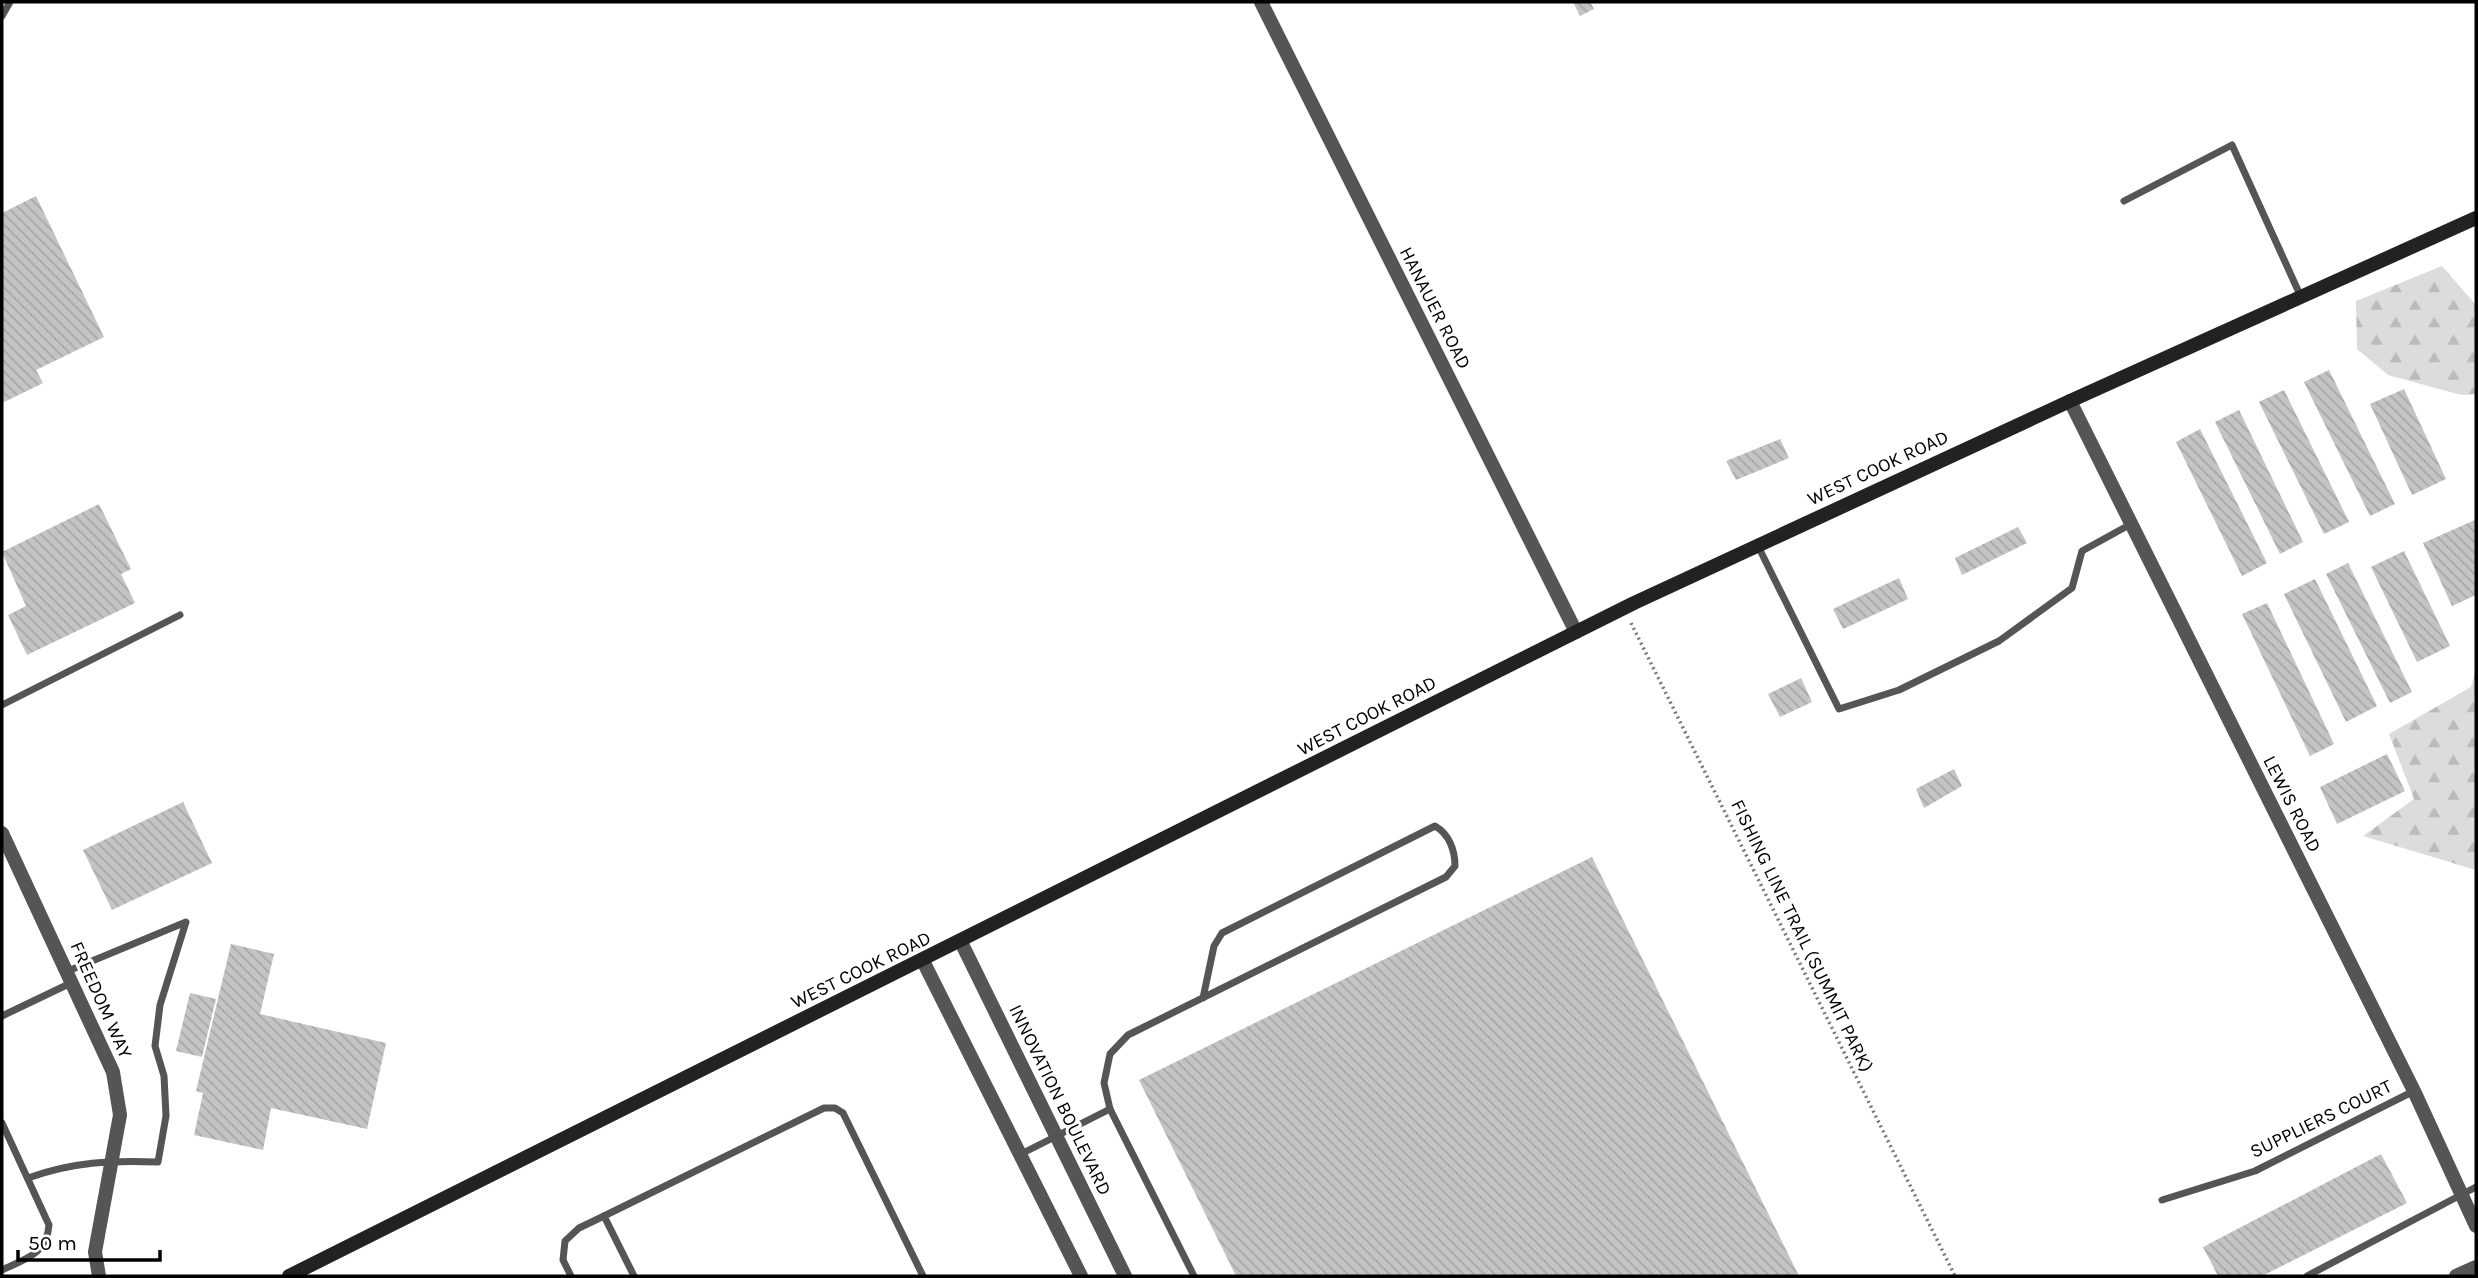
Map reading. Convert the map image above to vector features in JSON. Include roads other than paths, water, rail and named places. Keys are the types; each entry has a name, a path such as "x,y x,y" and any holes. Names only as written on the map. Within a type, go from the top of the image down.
{"main road":[{"name":"WEST COOK ROAD","path":"289,1276 1624,608 2070,401 2476,218"}],"street":[{"name":"HANAUER ROAD","path":"1261,2 1576,632"},
{"name":"LEWIS ROAD","path":"2070,401 2414,1091 2476,1226"},
{"name":"FREEDOM WAY","path":"2,833 113,1072 120,1115 114,1160 95,1252 99,1276"},
{"name":"INNOVATION BOULEVARD","path":"961,942 1125,1276"},
{"path":"923,961 1081,1276"},
{"path":"2458,1276 2476,1267"}],"lane":[{"path":"2,16 10,2"},
{"path":"2124,201 2232,145 2301,297"},
{"path":"1758,545 1839,709 1899,690 1999,641 2072,588 2082,551 2131,524"},
{"path":"2,705 180,615"},
{"path":"1194,1276 1110,1109 1104,1083 1110,1054 1128,1035 1203,998 1446,877 1455,866 1455,853 1444,831 1435,826 1222,933 1214,946 1203,998"},
{"path":"2,1016 71,977 186,922 160,1005 155,1046 164,1076 165,1103 159,1162 114,1160 64,1165 28,1178"},
{"name":"SUPPLIERS COURT","path":"2162,1200 2255,1171 2414,1091"},
{"path":"571,1276 563,1260 565,1241 579,1228 824,1108 835,1108 843,1113 923,1276"},
{"path":"1021,1154 1110,1109"},
{"path":"2,1123 48,1225 48,1238 39,1253 2,1270"},
{"path":"2307,1276 2476,1187"},
{"path":"604,1216 634,1276"},
{"path":"2325,1268 2330,1276"}]}
